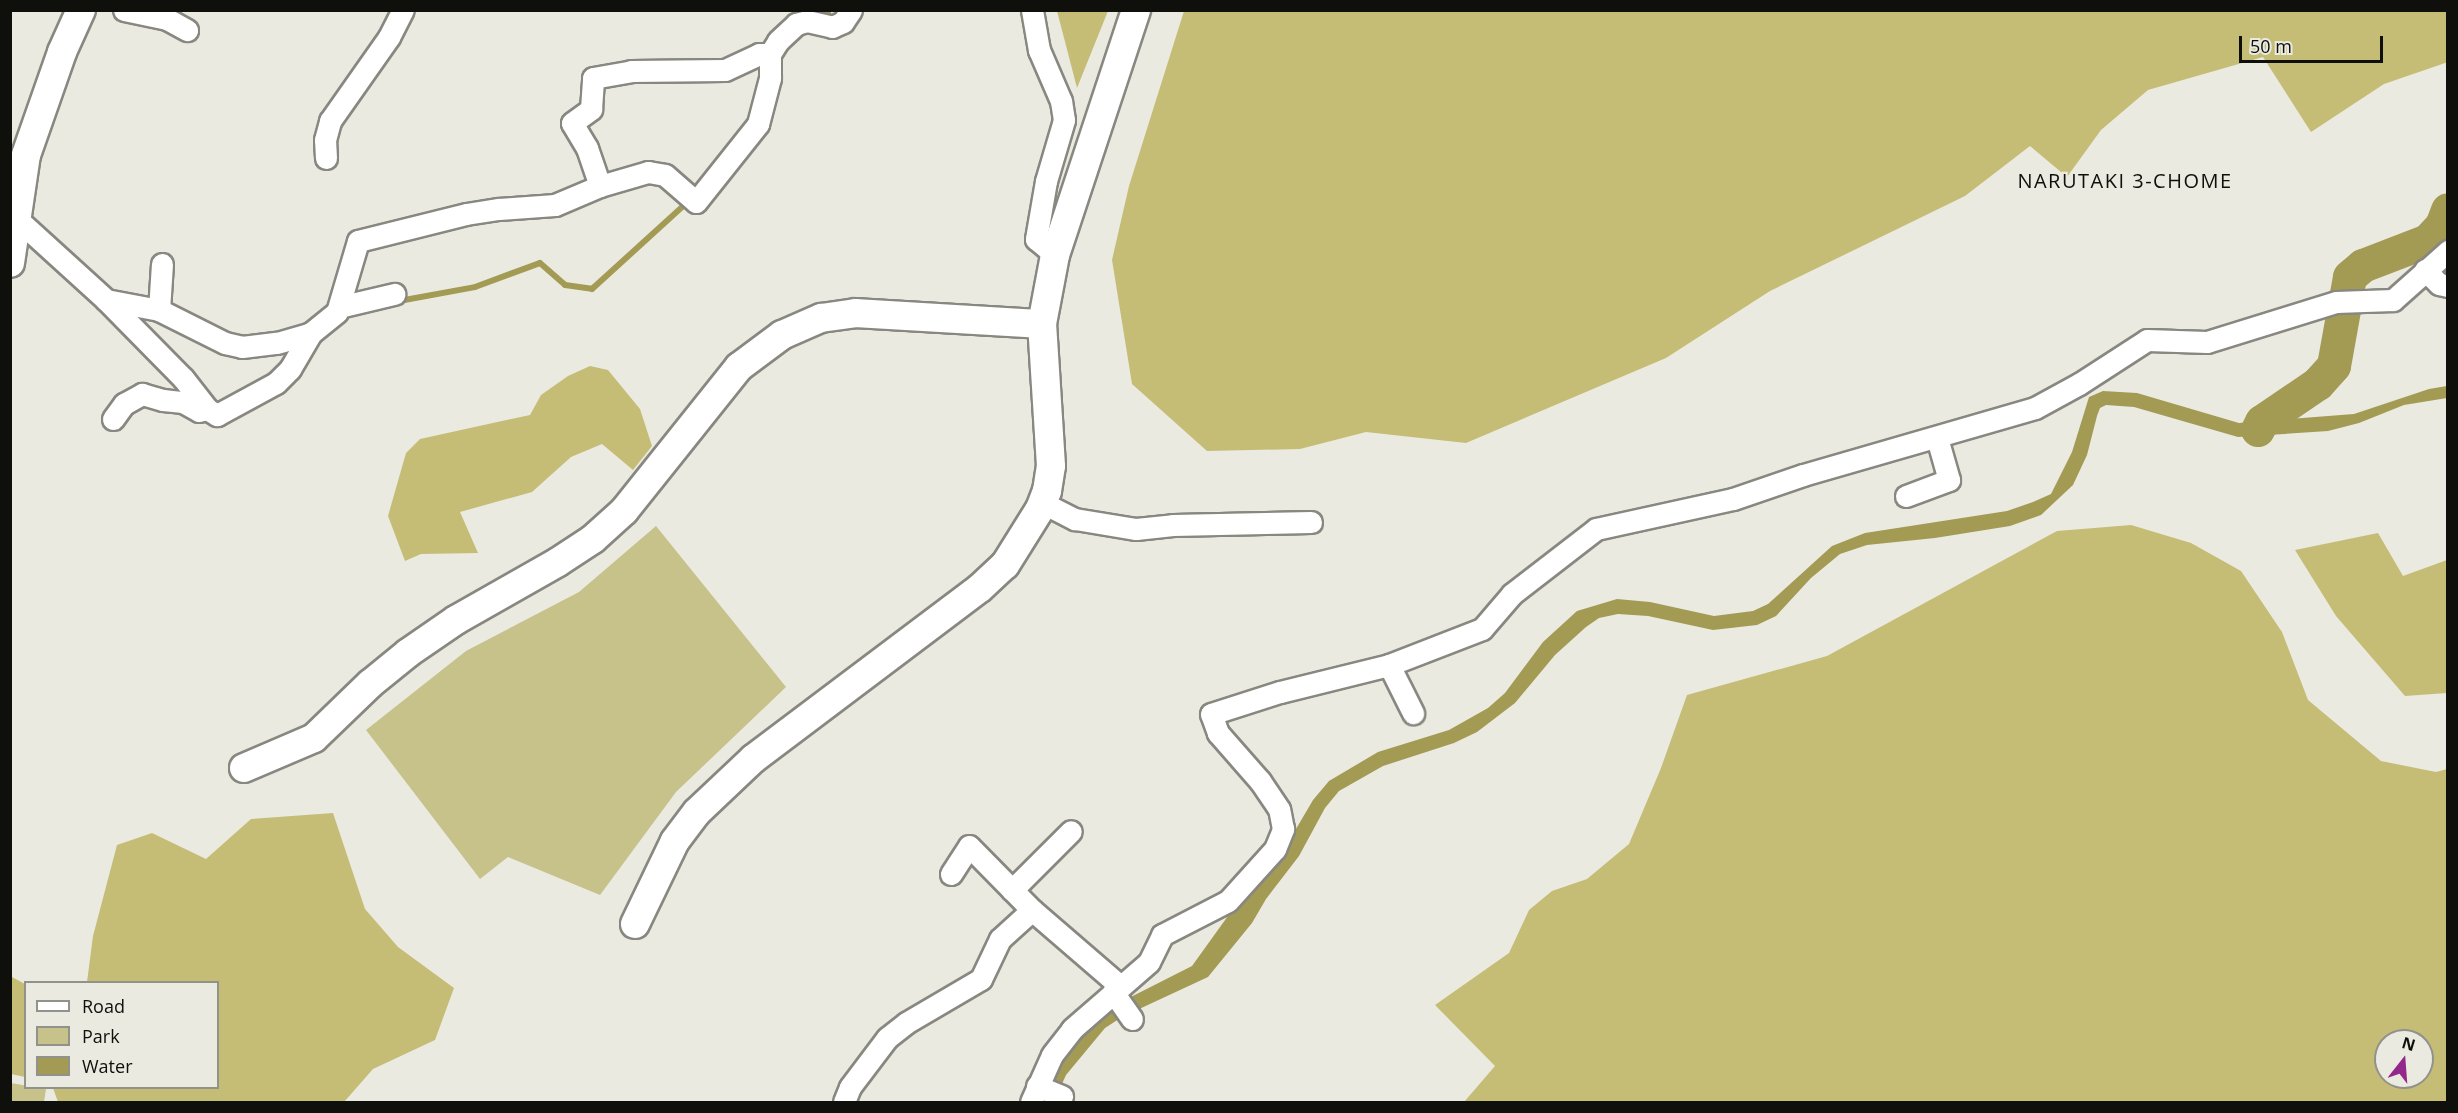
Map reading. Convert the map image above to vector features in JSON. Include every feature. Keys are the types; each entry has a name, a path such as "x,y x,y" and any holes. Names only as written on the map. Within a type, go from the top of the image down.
{"street":[{"path":"10,263 26,155 62,52 81,10"},
{"path":"124,10 167,18 187,30"},
{"path":"326,158 324,140 330,121 389,37 404,10"},
{"path":"16,218 106,300 183,378 207,409 217,415 276,383 290,369 311,333 337,312 358,241 466,214 555,205 600,186 648,172 665,176 696,202 758,124 770,78 770,54 788,30 796,24 807,21 832,27 843,22 851,10"},
{"path":"1032,10 1039,50 1061,101 1064,120 1046,182 1036,239 1055,255"},
{"path":"635,924 652,884 675,841 697,812 753,759 980,588 1005,565 1042,503 1051,466 1042,324 1055,255 1136,10"},
{"path":"600,186 588,148 572,123 591,109 593,78 631,71 725,70 759,54 770,54"},
{"path":"1062,1096 1034,1094 1052,1055 1072,1029 1122,1000 1149,962 1162,935 1228,901 1275,849 1283,830 1279,809 1260,781 1218,733 1211,714 1280,692 1389,665 1482,629 1512,594 1596,529 1733,499 1803,475 2035,408 2079,384 2147,340 2207,342 2344,301 2393,300 2448,251"},
{"path":"159,310 162,264"},
{"path":"2425,270 2439,284 2448,286"},
{"path":"339,307 394,294"},
{"path":"106,300 159,310 225,343 242,347 277,342 311,333"},
{"path":"244,768 314,738 370,684 408,653 456,620 558,562 592,539 624,511 739,367 782,335 821,318 856,313 1042,324"},
{"path":"113,419 124,404 142,394 163,400 183,402 198,411 207,409"},
{"path":"1906,496 1949,480 1937,438"},
{"path":"1042,503 1074,519 1136,529 1173,525 1311,522"},
{"path":"1389,665 1413,713"},
{"path":"1012,890 1071,831"},
{"path":"951,874 969,846 1122,1000"},
{"path":"844,1102 850,1087 887,1038 906,1023 981,979 1000,939 1032,910"}],"green space":[{"path":"656,526 786,687 676,792 600,895 508,857 480,879 366,730 466,651 579,592"},
{"path":"11,1083 24,1085 24,1089 46,1089 44,1102 11,1102"}],"shaded area":[{"path":"2447,10 2448,62 2384,84 2311,132 2263,57 2148,90 2101,130 2067,177 2030,146 1965,196 1770,291 1666,358 1466,443 1366,432 1300,449 1207,451 1132,384 1112,260 1129,186 1184,11"},
{"path":"1057,11 1108,11 1077,88"},
{"path":"590,366 608,370 640,409 652,446 633,470 602,444 571,457 532,492 460,512 478,553 421,554 405,561 388,516 406,453 420,439 530,415 541,395 568,376"},
{"path":"2131,525 2191,543 2241,571 2282,632 2308,700 2381,761 2436,772 2447,769 2447,1102 1464,1102 1495,1066 1435,1005 1509,953 1529,910 1552,891 1587,879 1629,844 1661,768 1687,695 1827,656 2057,531"},
{"path":"2378,533 2403,576 2447,560 2447,693 2405,696 2336,616 2295,550"},
{"path":"333,813 365,909 398,947 454,988 435,1040 373,1069 344,1102 58,1102 53,1089 219,1089 219,981 87,981 93,936 117,845 152,833 206,859 251,819"},
{"path":"10,972 12,977 24,983 24,1077 11,1074"}],"water":[{"path":"2447,386 2447,398 2404,405 2359,423 2328,431 2238,437 2134,407 2106,405 2100,408 2087,455 2073,485 2041,515 2010,526 1935,538 1867,545 1840,554 1811,578 1776,616 1757,625 1713,630 1648,616 1618,614 1599,618 1555,655 1515,703 1477,732 1454,743 1383,766 1339,791 1325,808 1299,856 1266,899 1252,923 1208,977 1122,1017 1105,1028 1066,1075 1054,1102 1040,1102 1054,1068 1079,1035 1115,1005 1192,966 1238,902 1286,846 1313,800 1329,781 1378,752 1449,730 1488,708 1505,693 1543,642 1577,611 1617,599 1650,602 1714,616 1753,611 1768,604 1832,546 1865,533 2007,511 2033,502 2051,494 2072,452 2089,397 2103,391 2137,393 2239,423 2354,414 2429,389"}],"waterway":[{"path":"399,301 475,287 540,263 565,285 592,289 682,207"},
{"path":"2258,430 2262,422 2318,384 2334,366 2350,277 2363,266 2428,241 2442,226 2448,210"}],"district":[{"name":"NARUTAKI 3-CHOME","path":"2125,180"}]}
